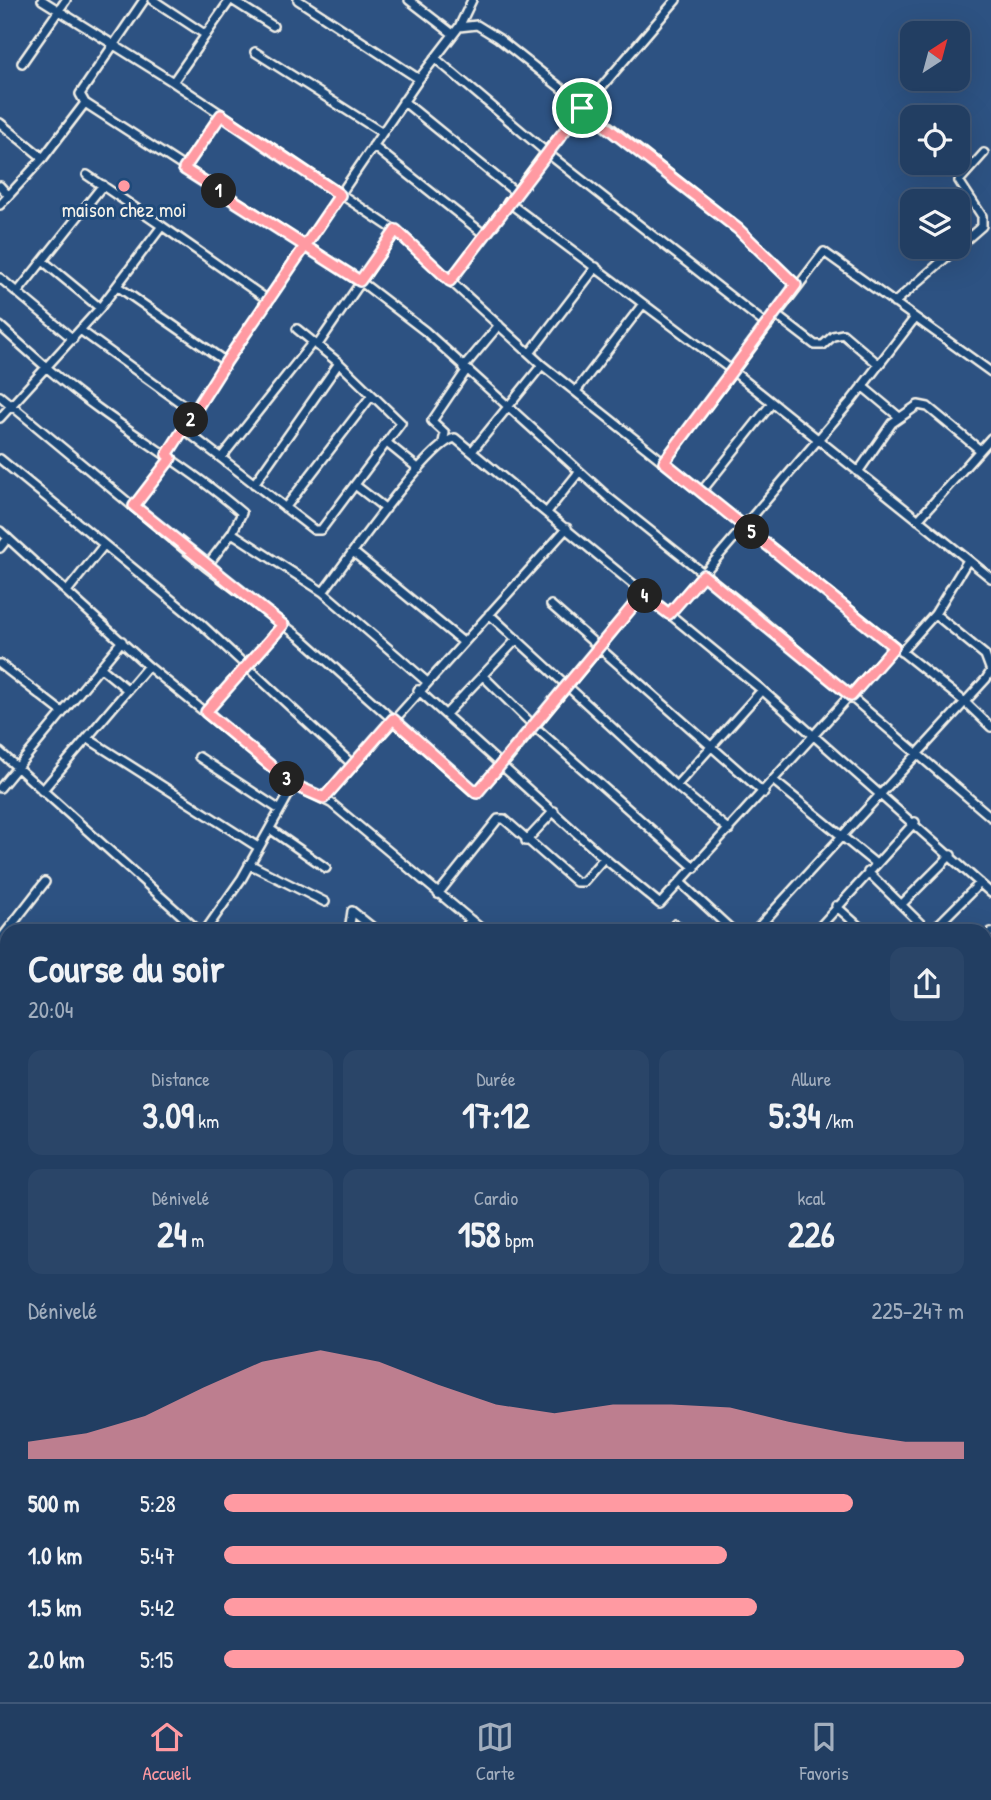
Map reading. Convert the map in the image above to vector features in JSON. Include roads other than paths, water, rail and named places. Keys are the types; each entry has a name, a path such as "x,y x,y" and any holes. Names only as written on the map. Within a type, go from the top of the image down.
{"street":[{"path":"42,0 173,82 396,230 542,365 966,703 991,727"},
{"path":"22,63 66,0"},
{"path":"144,0 80,94 85,103 360,281 425,331 579,472 851,696 991,817"},
{"path":"153,0 206,35"},
{"path":"173,82 231,0 273,26"},
{"path":"298,0 419,79"},
{"path":"409,0 453,34"},
{"path":"134,506 169,457 226,362 381,132 458,27 472,0"},
{"path":"450,281 546,152 676,0"},
{"path":"458,27 468,24 486,29 582,108 738,229 796,285"},
{"path":"255,52 381,132"},
{"path":"435,58 546,152 768,326"},
{"path":"403,101 515,192"},
{"path":"0,205 43,158 85,103"},
{"path":"184,169 221,115"},
{"path":"0,123 43,158"},
{"path":"373,146 485,235"},
{"path":"894,303 982,226 982,216 959,181 984,153"},
{"path":"88,175 268,300"},
{"path":"0,186 8,195"},
{"path":"17,293 103,186"},
{"path":"508,202 734,373 991,578"},
{"path":"0,418 100,308 162,226"},
{"path":"221,458 315,344 396,230"},
{"path":"664,462 734,373 796,285 824,252 991,372"},
{"path":"43,261 100,308"},
{"path":"530,353 596,267"},
{"path":"0,278 73,339"},
{"path":"117,286 226,362"},
{"path":"576,391 643,303"},
{"path":"776,315 815,345 823,345 833,335 843,334 877,363"},
{"path":"669,614 862,386 914,318"},
{"path":"323,592 386,509 443,442 445,433 432,421 465,369 499,326"},
{"path":"0,327 47,369 242,513 232,533 206,567"},
{"path":"185,430 314,530 321,530 401,423 339,363 297,329"},
{"path":"80,330 196,414"},
{"path":"254,484 339,363"},
{"path":"473,450 542,365"},
{"path":"862,386 898,416"},
{"path":"285,508 372,395"},
{"path":"0,396 206,567 283,625 475,793 503,765 643,594"},
{"path":"701,492 772,403"},
{"path":"858,472 898,416 912,407 928,407 980,450"},
{"path":"443,442 455,438 473,450 643,594 762,690 915,822 991,892"},
{"path":"918,520 991,438"},
{"path":"387,443 419,469"},
{"path":"0,459 248,665 354,765"},
{"path":"547,512 579,472"},
{"path":"355,485 386,509"},
{"path":"324,798 426,681 567,528"},
{"path":"0,531 68,590 148,666 294,785 324,798 476,924"},
{"path":"232,533 323,592 426,681"},
{"path":"0,548 8,538"},
{"path":"68,590 104,545"},
{"path":"353,552 463,642"},
{"path":"418,690 447,713 604,858 660,904 682,884 851,696 935,614 968,560"},
{"path":"551,606 764,793"},
{"path":"489,614 676,786 729,830"},
{"path":"761,924 986,679 990,671 985,656 935,614"},
{"path":"206,712 283,625"},
{"path":"447,713 484,677 517,639"},
{"path":"0,788 122,641"},
{"path":"0,664 62,712"},
{"path":"42,790 148,666"},
{"path":"100,667 128,690"},
{"path":"484,677 534,726 695,868"},
{"path":"676,786 762,690"},
{"path":"87,738 258,847"},
{"path":"0,752 191,924"},
{"path":"199,757 280,810"},
{"path":"775,781 876,864"},
{"path":"210,924 249,864 294,785"},
{"path":"526,841 554,811"},
{"path":"438,894 498,819 504,819 526,841 580,883 604,858"},
{"path":"822,924 915,822"},
{"path":"270,829 326,868"},
{"path":"902,904 951,855"},
{"path":"249,864 325,902"},
{"path":"868,872 923,924"},
{"path":"12,924 45,882"},
{"path":"937,924 980,883"},
{"path":"682,884 725,924"},
{"path":"836,906 856,924"},
{"path":"350,924 352,911 368,924"},
{"path":"468,924 471,920"}],"place":[{"name":"maison chez moi","path":"124,186"}]}
